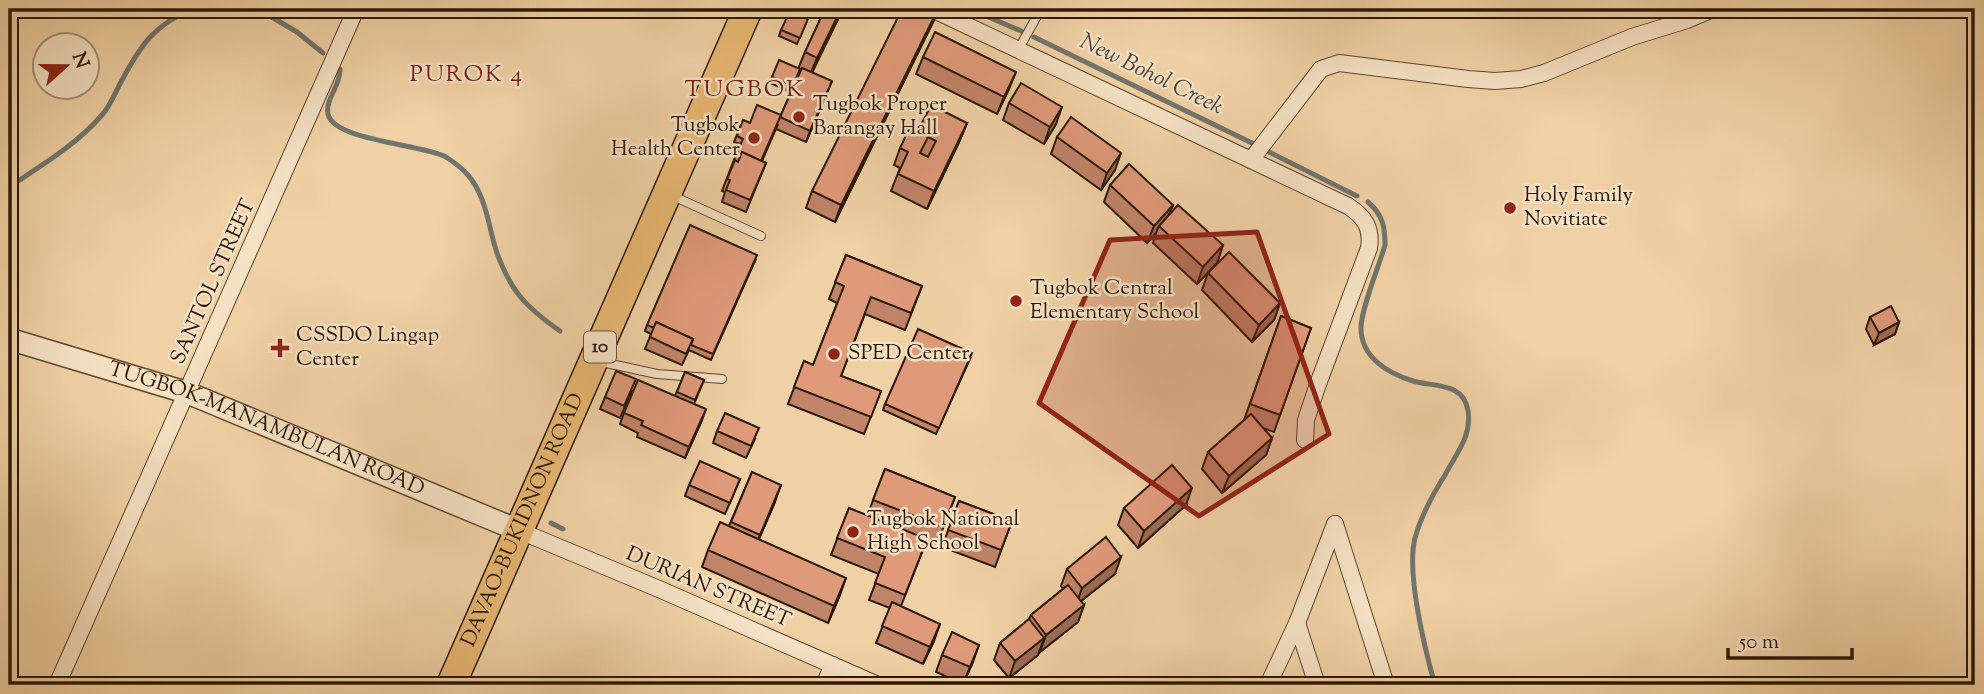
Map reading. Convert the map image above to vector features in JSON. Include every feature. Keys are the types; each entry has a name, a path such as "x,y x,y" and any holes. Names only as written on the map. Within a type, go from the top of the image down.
{"highway":[{"name":"DAVAO-BUKIDNON ROAD","path":"452,685 747,9"}],"street":[{"name":"SANTOL STREET","path":"57,685 356,9"},
{"path":"932,9 1348,206 1364,219 1369,228 1369,248 1318,384 1306,420 1305,440"},
{"path":"1251,160 1321,69 1329,65 1354,64 1495,81 1521,79 1544,73 1632,37 1713,9"},
{"name":"TUGBOK-MANAMBULAN ROAD","path":"9,339 188,393 520,531"},
{"path":"1268,685 1297,623 1335,524 1386,685"},
{"name":"DURIAN STREET","path":"520,531 878,685"},
{"path":"1297,623 1317,685"},
{"path":"824,685 833,665"}],"lane":[{"path":"1018,50 1041,9"},
{"path":"667,193 761,236"},
{"path":"594,360 657,374 722,379"}],"highlighted area":[{"path":"1257,232 1329,434 1199,516 1039,403 1110,240"}],"building":[{"path":"791,9 809,16 800,38 781,30"},
{"path":"825,9 841,9 817,58 805,52"},
{"path":"902,9 938,9 841,205 812,191"},
{"path":"935,32 1016,72 1004,97 923,57"},
{"path":"779,60 800,69 793,86 772,77"},
{"name":"Tugbok Proper Barangay Hall","path":"802,68 832,81 810,131 780,117"},
{"path":"1021,83 1062,107 1050,127 1009,103"},
{"name":"Tugbok Health Center","path":"757,105 781,115 761,161 742,152 740,157 736,155 743,139 737,136 743,120 750,123"},
{"path":"931,105 967,123 934,191 898,174 908,152 900,148 911,125 919,129","holes":["928,137 936,141 928,157 920,153"]},
{"path":"1071,117 1121,153 1107,173 1057,137"},
{"path":"742,152 766,163 750,200 726,190 730,180 727,179 735,160 738,162"},
{"path":"1129,164 1173,205 1154,226 1110,185"},
{"path":"1178,205 1223,245 1203,267 1159,226"},
{"path":"690,225 757,255 713,354 691,345 693,339 656,322 654,328 647,325"},
{"path":"1229,252 1280,303 1259,325 1208,273"},
{"name":"SPED Center","path":"846,255 922,286 911,313 871,297 841,376 881,391 871,417 794,387 804,361 813,365 844,286 835,282"},
{"path":"1891,306 1899,322 1879,333 1870,317"},
{"path":"1281,316 1311,328 1280,415 1250,404"},
{"path":"656,322 693,339 686,354 650,337"},
{"path":"918,329 972,353 939,428 885,404"},
{"path":"616,371 636,379 624,406 605,397"},
{"path":"685,372 704,380 695,400 677,392"},
{"path":"638,380 706,409 689,447 641,425 643,421 624,413"},
{"path":"725,413 759,428 751,446 717,431"},
{"path":"1251,414 1272,438 1229,476 1208,452"},
{"path":"700,461 740,479 730,503 689,485"},
{"path":"1172,465 1192,488 1144,531 1124,508"},
{"path":"885,469 955,497 943,527 873,500"},
{"path":"752,472 781,485 760,535 731,522"},
{"path":"959,501 1012,521 1001,550 948,530"},
{"path":"849,508 927,539 905,595 875,583 885,557 837,538"},
{"path":"720,522 846,578 834,606 708,550"},
{"path":"1106,537 1121,557 1082,588 1067,569"},
{"path":"1068,585 1084,605 1046,635 1031,615"},
{"path":"892,602 940,624 930,647 882,626"},
{"path":"1029,619 1044,638 1015,661 1000,643"},
{"path":"952,632 979,645 970,667 942,655"}],"waterway":[{"path":"9,187 58,154 92,126 108,108 135,57 150,37 169,21 194,9"},
{"path":"258,9 297,32 323,53"},
{"name":"New Bohol Creek","path":"970,9 1021,31"},
{"name":"New Bohol Creek","path":"1034,37 1254,144"},
{"path":"340,69 328,108 328,114 334,123 362,136 446,157 462,169 479,192 502,267 514,289 538,315 560,331"},
{"name":"New Bohol Creek","path":"1265,150 1357,196"},
{"name":"New Bohol Creek","path":"1368,202 1382,222 1385,245 1362,320 1365,347 1377,362 1394,373 1413,381 1454,390 1461,395 1468,411 1465,437 1424,513 1413,553 1418,612 1435,685"},
{"path":"551,523 563,529"}],"place":[{"name":"Tugbok Proper Barangay Hall","path":"799,117"},
{"name":"Tugbok Health Center","path":"754,138"},
{"name":"Holy Family Novitiate","path":"1510,208"},
{"name":"Tugbok Central Elementary School","path":"1016,301"},
{"name":"CSSDO Lingap Center","path":"280,348"},
{"name":"SPED Center","path":"834,354"},
{"name":"Tugbok National High School","path":"853,532"}],"district":[{"name":"PUROK 4","path":"467,75"},
{"name":"TUGBOK","path":"745,90"}]}
